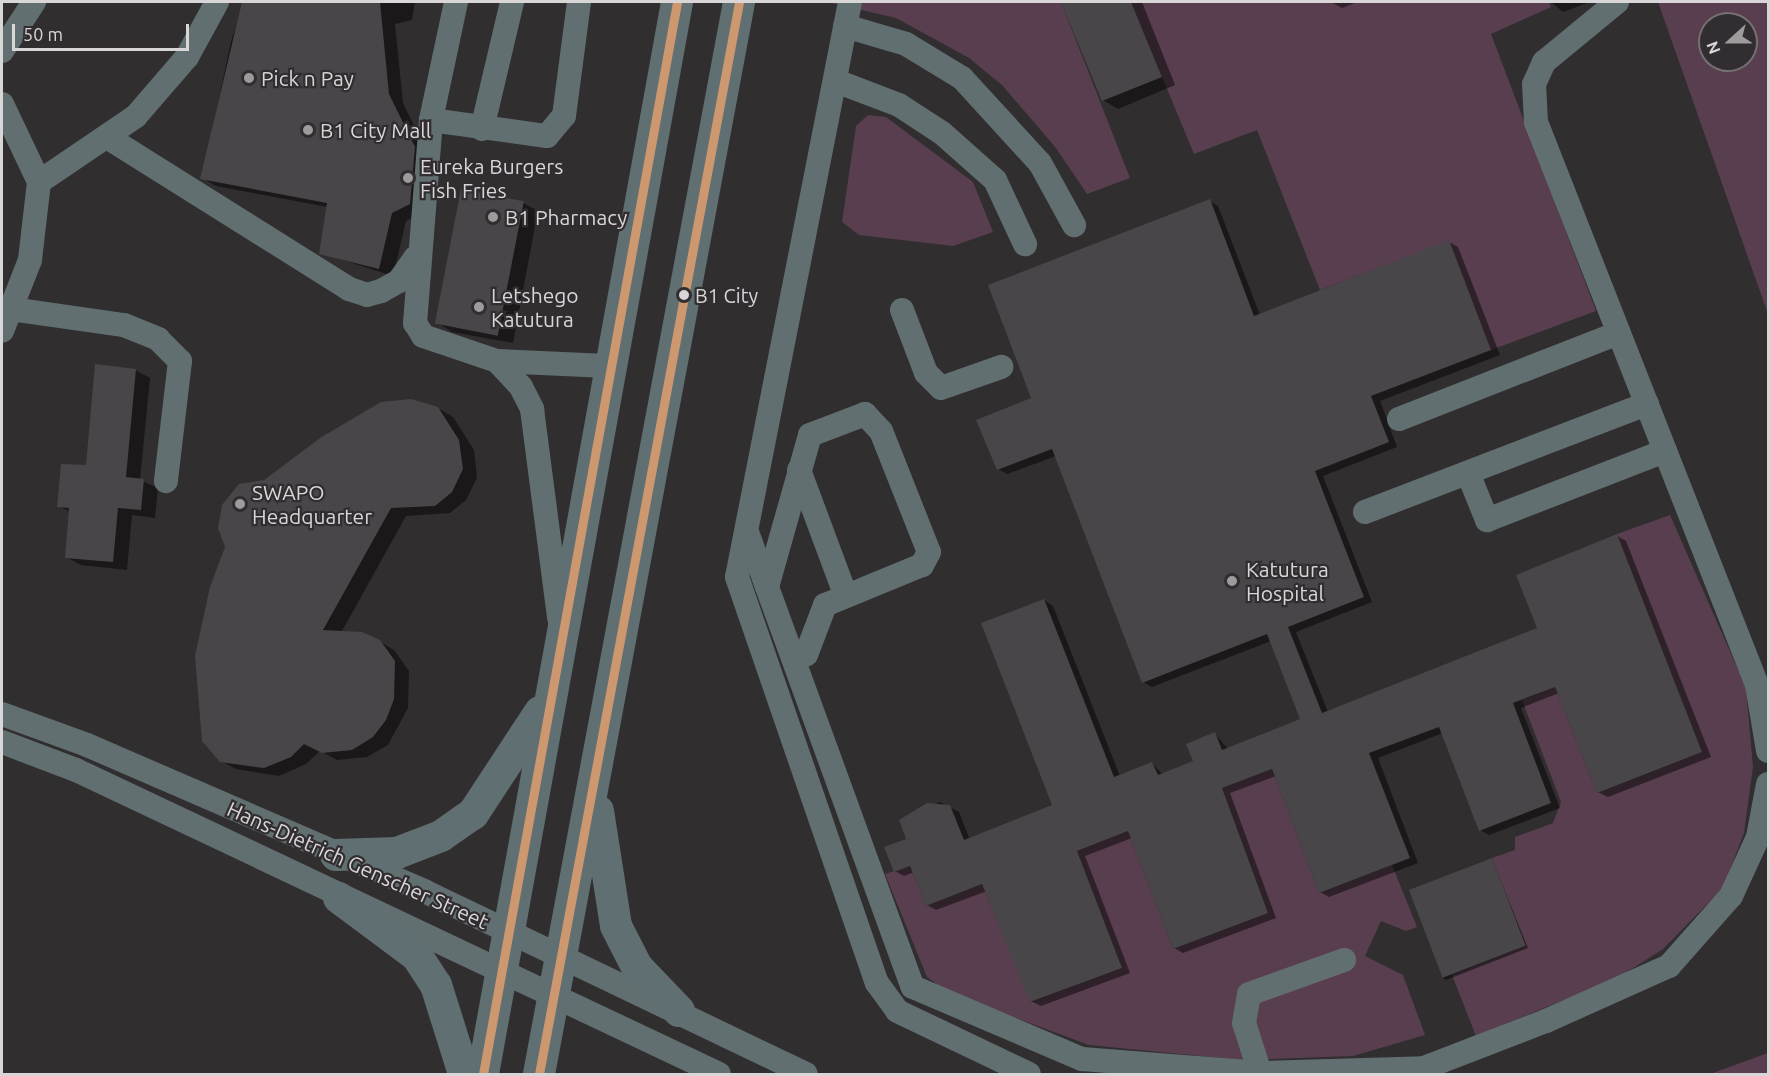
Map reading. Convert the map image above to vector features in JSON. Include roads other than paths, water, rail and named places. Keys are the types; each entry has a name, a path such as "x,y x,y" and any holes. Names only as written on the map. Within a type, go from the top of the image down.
{"main road":[{"path":"483,1074 505,976 549,697 607,366 677,2"},
{"path":"538,1074 595,780 739,2"},
{"path":"336,855 397,853 441,836 473,814 549,697"},
{"path":"595,780 616,926 637,966 679,1011"},
{"path":"339,898 417,956 436,985 464,1074"}],"street":[{"path":"2,51 34,2"},
{"path":"39,182 107,137 166,84 217,2"},
{"path":"456,2 431,120 416,257 412,308 423,336 497,361 607,366"},
{"path":"482,129 512,2"},
{"path":"431,120 482,129 547,136 564,116 579,2"},
{"path":"850,2 737,577 876,983 897,1011 1029,1074"},
{"path":"1617,2 1544,62 1534,84 1536,122 1757,685 1768,751"},
{"path":"846,26 906,44 962,78 1040,163 1074,225"},
{"path":"836,81 899,105 942,133 995,180 1025,244"},
{"path":"2,104 39,182 30,260 6,320 124,326 158,339 180,361 166,482"},
{"path":"107,137 349,289 367,295 381,291 399,281 416,257"},
{"path":"902,310 926,373 941,388 1001,367"},
{"path":"1399,419 1619,333"},
{"path":"497,361 521,387 531,409 561,630"},
{"path":"1365,512 1647,404"},
{"path":"767,587 810,435 865,414 882,431 929,552 922,565 845,594 818,615 806,655"},
{"path":"1468,473 1486,520 1665,451"},
{"path":"799,470 845,594"},
{"path":"747,532 913,987 1082,1059 1260,1073 1424,1071 1669,966 1731,896 1758,837 1768,784"},
{"name":"Hans-Dietrich Genscher Street","path":"2,714 87,745 511,933 679,1011 806,1074"},
{"name":"Hans-Dietrich Genscher Street","path":"2,741 76,770 552,999 719,1074"},
{"path":"1260,1073 1244,1023 1249,994 1344,960"}],"place":[{"name":"Pick n Pay","path":"249,78"},
{"name":"B1 City Mall","path":"308,130"},
{"name":"Eureka Burgers Fish Fries","path":"408,178"},
{"name":"B1 Pharmacy","path":"493,217"},
{"name":"B1 City","path":"684,295"},
{"name":"Letshego Katutura","path":"479,307"},
{"name":"SWAPO Headquarter","path":"240,504"},
{"name":"Katutura Hospital","path":"1232,581"}]}
